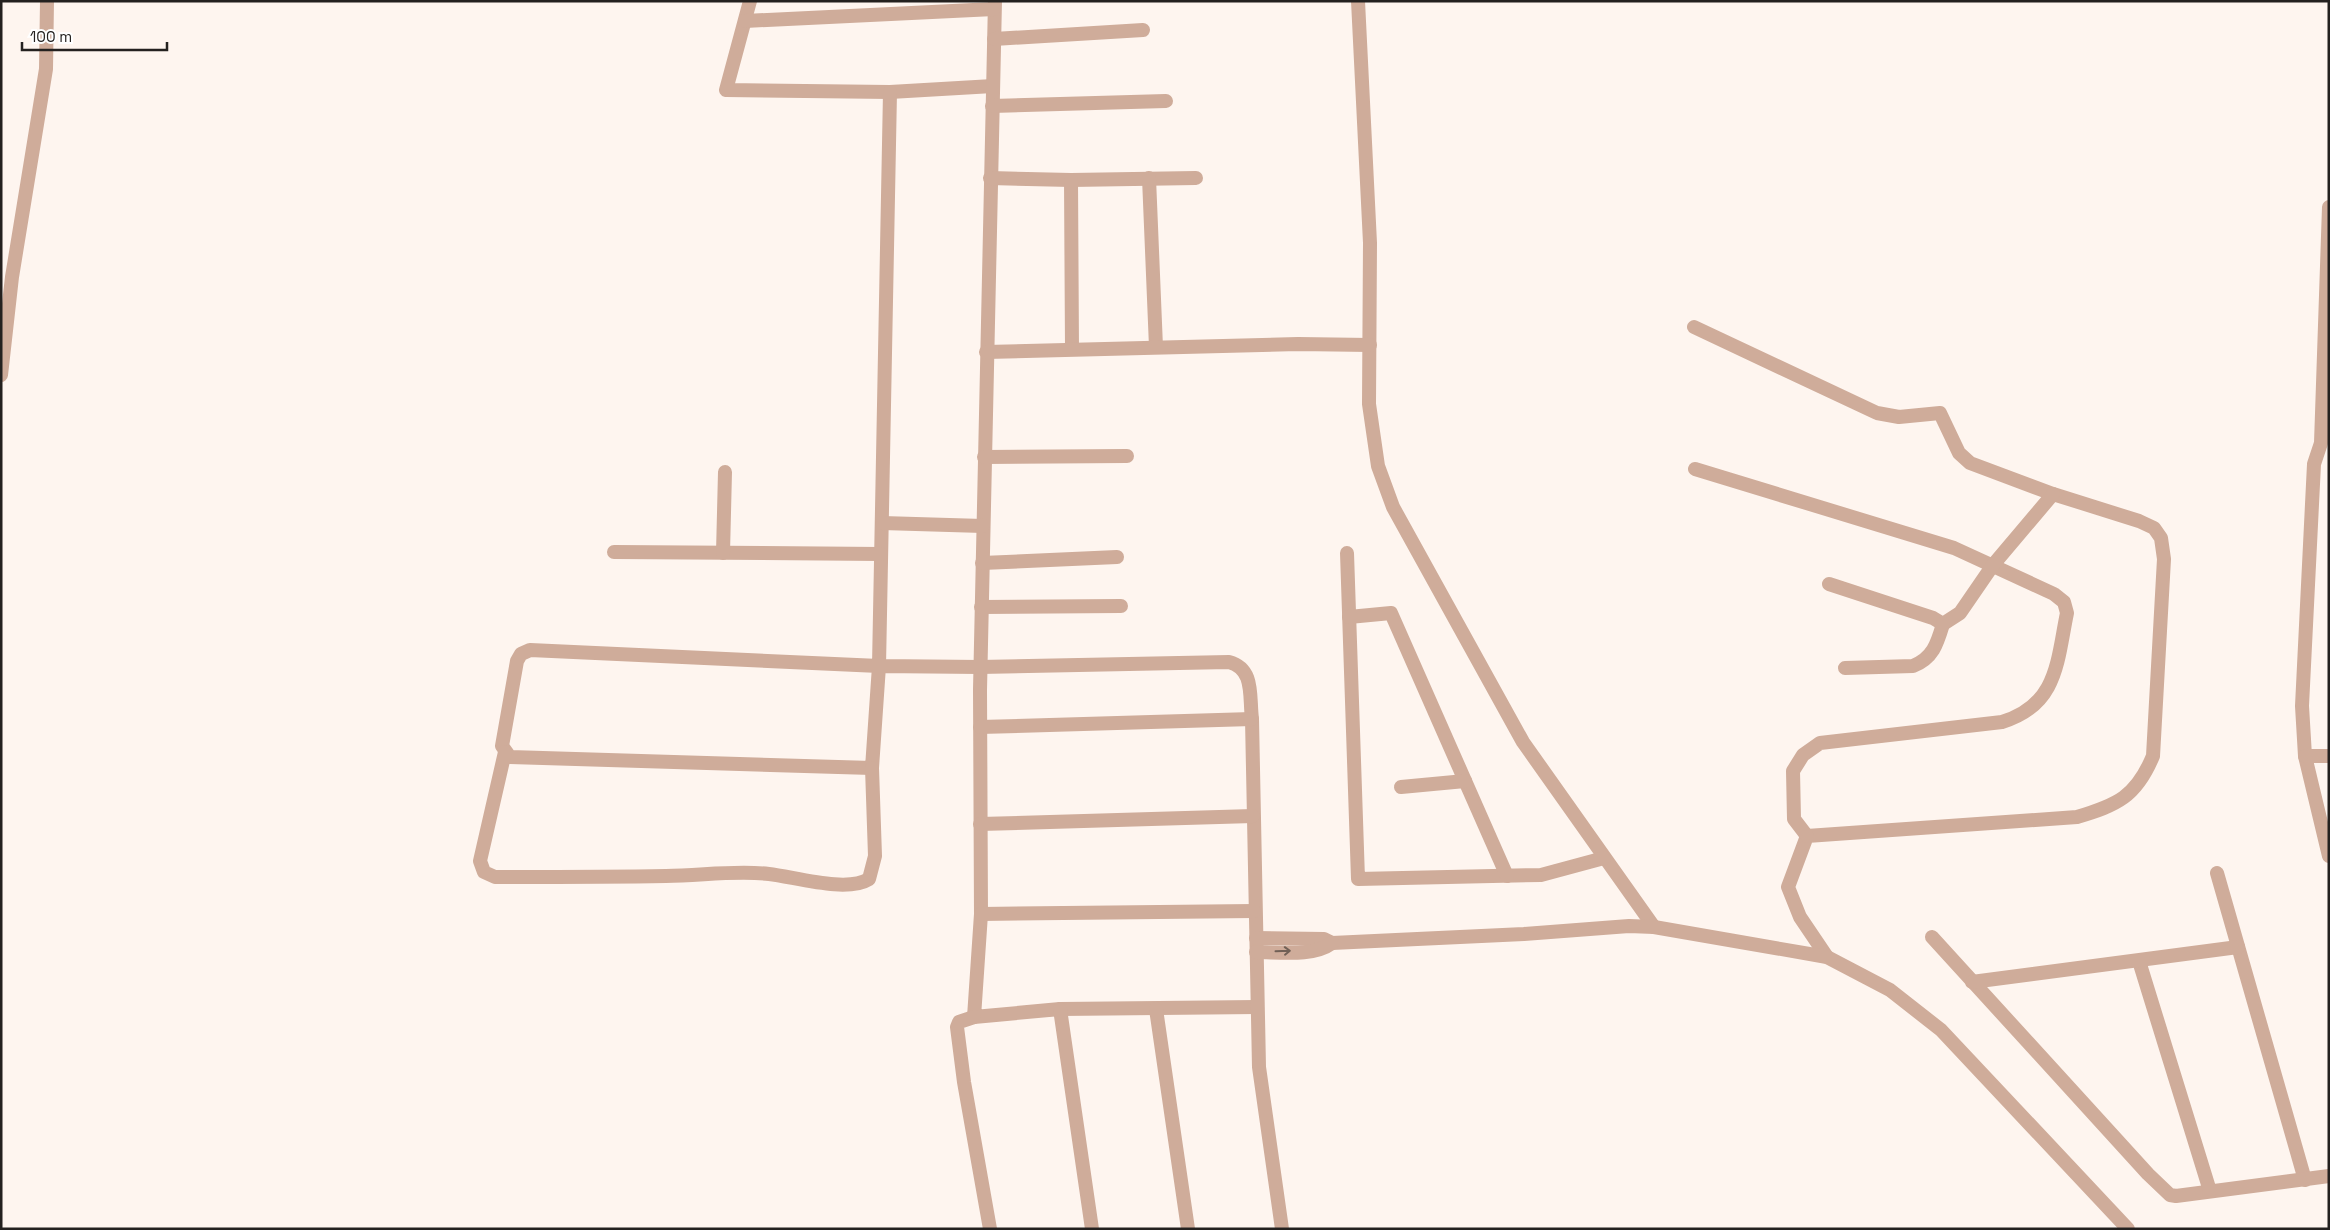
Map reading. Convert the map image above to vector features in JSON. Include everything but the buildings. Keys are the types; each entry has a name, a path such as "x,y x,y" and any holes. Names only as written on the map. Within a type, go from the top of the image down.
{"street":[{"path":"1,375 12,278 46,69 47,1"},
{"path":"750,1 726,90 890,92 992,86"},
{"path":"1358,1 1370,243 1369,404 1378,466 1393,508 1524,742 1564,796 1604,858 1654,927"},
{"path":"745,21 994,5 980,667 981,914 974,1017"},
{"path":"994,39 1143,30"},
{"path":"505,752 480,861 484,872 495,877 668,876 728,873 767,874 841,884 862,883 869,879 875,856 872,768 879,666 890,92"},
{"path":"992,106 1166,101"},
{"path":"990,178 1071,180 1196,178"},
{"path":"1149,178 1156,347"},
{"path":"1071,180 1072,350"},
{"path":"2329,207 2324,452 2314,464 2302,706 2305,756 2329,856"},
{"path":"1694,327 1877,413 1908,417 1934,412 1940,414 1960,453 1970,463 2053,494 2139,521 2154,528 2161,538 2164,559 2153,756 2146,774 2130,793 2110,807 2077,817 1807,836"},
{"path":"986,352 1156,347 1370,345"},
{"path":"984,457 1127,456"},
{"path":"1695,469 1954,548 2054,594 2064,602 2067,613 2054,678 2032,708 2019,716 2002,722 1820,743 1803,755 1793,771 1794,819 1807,836"},
{"path":"723,553 725,472"},
{"path":"1844,668 1912,666 1921,663 1935,649 1943,624 1960,613 1993,565 2053,494"},
{"path":"882,523 983,526"},
{"path":"614,552 881,554"},
{"path":"1347,553 1358,878 1541,875 1604,858"},
{"path":"982,563 1117,558"},
{"path":"1829,584 1933,618 1943,624"},
{"path":"982,607 1121,606"},
{"path":"1349,617 1391,613 1507,876"},
{"path":"872,768 510,757 502,746 517,661 521,654 530,650 879,666 980,667 1229,662 1240,665 1247,673 1252,719 1254,911 1259,1067 1282,1229"},
{"path":"980,727 1252,719"},
{"path":"2305,756 2329,756"},
{"path":"1401,787 1465,781"},
{"path":"980,824 1253,816"},
{"path":"1807,836 1788,887 1800,917 1827,957"},
{"path":"2217,873 2305,1180"},
{"path":"981,914 1254,911"},
{"path":"1256,938 1324,939 1332,943 1524,934 1629,926 1654,927 1827,957 1890,990 1941,1030 2128,1229"},
{"path":"1932,937 2164,1190 2176,1196 2329,1176"},
{"path":"1256,952 1310,951 1325,948 1332,943"},
{"path":"1972,982 2238,947"},
{"path":"2139,961 2210,1191"},
{"path":"990,1229 964,1082 957,1027 960,1022 974,1017 1060,1009 1257,1007"},
{"path":"1060,1009 1092,1229"},
{"path":"1156,1009 1188,1229"}]}
